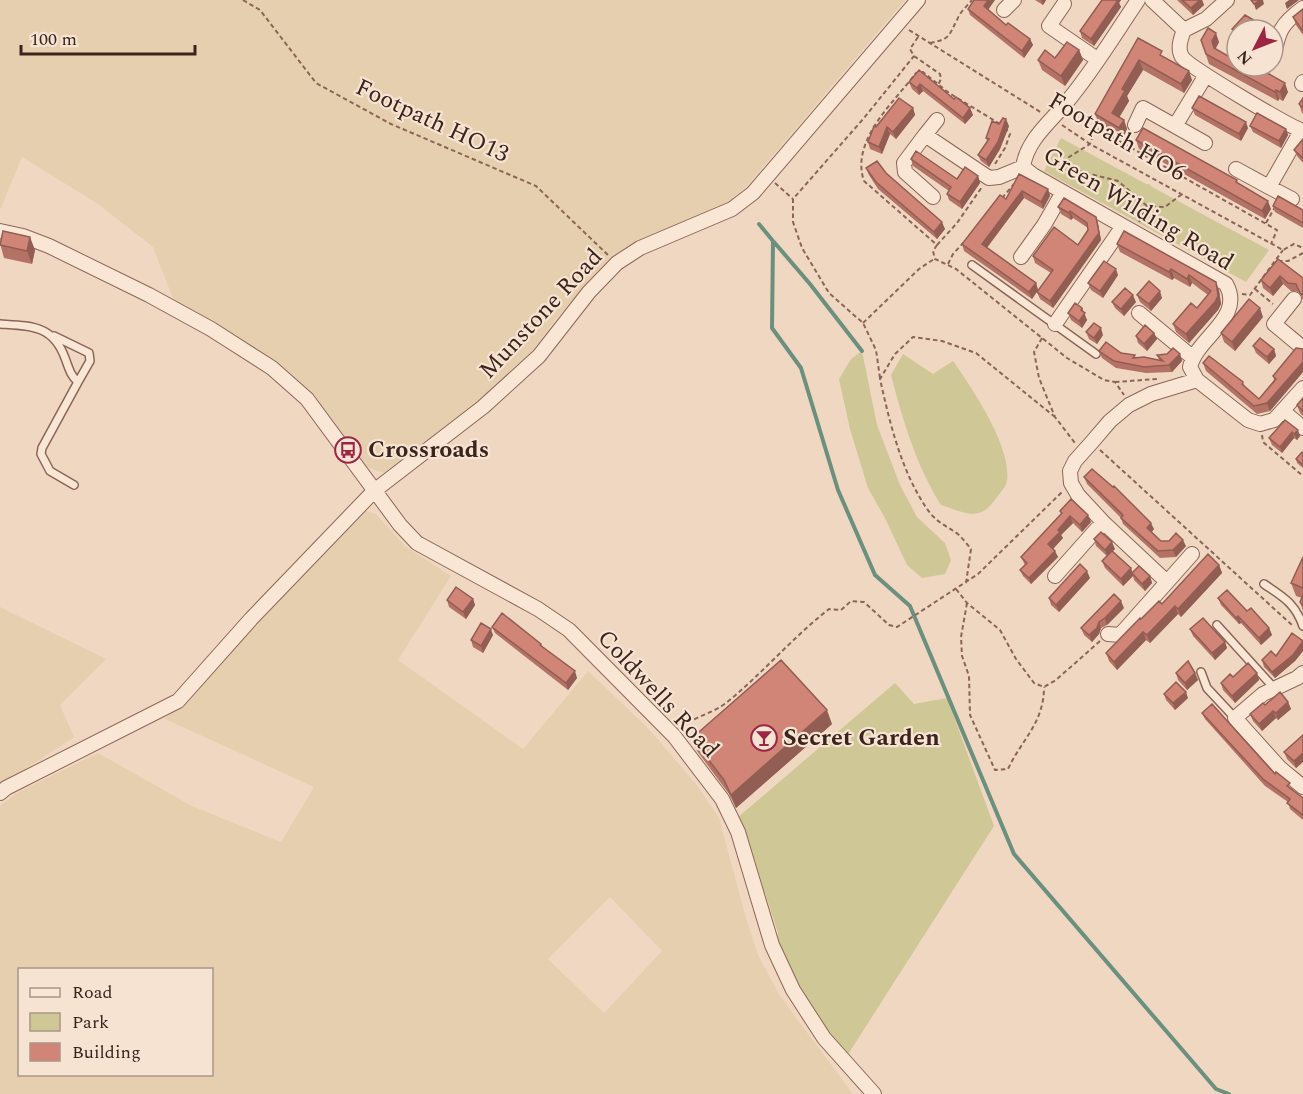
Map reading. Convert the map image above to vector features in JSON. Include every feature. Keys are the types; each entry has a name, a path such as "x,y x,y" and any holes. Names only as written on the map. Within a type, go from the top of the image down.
{"street":[{"name":"Munstone Road","path":"0,793 178,701 251,619 375,491 483,407 539,356 589,292 617,263 640,248 732,209 753,193 918,0"},
{"name":"Green Wilding Road","path":"1138,0 1066,103 1036,138 1024,159 1024,169 1226,284 1231,292 1231,304 1227,316 1192,357"},
{"path":"1152,0 1184,30"},
{"path":"1227,0 1206,19 1184,30 1179,45 1183,57 1206,75 1302,131 1269,187"},
{"path":"1064,4 1049,26 1097,59"},
{"path":"1285,21 1303,8"},
{"path":"1175,126 1206,75"},
{"path":"1135,125 1143,108 1205,143"},
{"path":"933,197 905,172 904,163 937,120"},
{"path":"926,135 989,178 1024,169"},
{"path":"1236,169 1287,197"},
{"path":"1021,256 1044,225 1063,192"},
{"path":"1055,324 1128,229"},
{"name":"Coldwells Road","path":"0,231 23,236 49,246 148,295 211,329 272,368 307,399 400,525 417,543 538,609 569,630 674,736 722,799 738,832 772,945 793,990 824,1038 874,1094"},
{"path":"1294,299 1274,324 1303,348"},
{"path":"1139,313 1192,357 1190,367 1197,381 1248,420 1260,424 1274,420 1303,388"},
{"path":"1167,582 1103,522 1078,495 1071,483 1070,471 1075,461 1110,421 1130,405 1151,394 1197,381"},
{"path":"1283,411 1303,428"},
{"path":"1055,576 1103,522"},
{"path":"1108,634 1119,634 1191,554"},
{"path":"1300,780 1280,768 1235,718 1263,694 1303,673"}],"lane":[{"path":"972,265 1096,354"},
{"path":"0,324 33,327 89,353 90,361 42,448 41,454 50,471 74,484"},
{"path":"52,335 63,352 71,376 78,382"},
{"path":"1264,584 1290,602 1299,613 1303,626"},
{"path":"1217,625 1275,688"},
{"path":"1202,672 1208,688 1235,718"}],"path":[{"name":"Footpath HO13","path":"243,0 260,10 315,83 391,124 536,186 617,263"},
{"path":"930,44 946,39 951,34 957,18 972,0"},
{"name":"Footpath HO6","path":"914,56 910,49 918,36 1090,144 1283,250"},
{"path":"938,85 941,79 940,74 914,56 864,118 793,199 793,222 802,248 829,293 863,323 876,351 890,424 915,489 930,513 943,526 957,534 971,549 966,583"},
{"path":"935,259 933,251 957,223 989,178 1010,134 1005,127 949,93 922,72 916,73 873,128 864,144 861,168 864,181 937,245"},
{"path":"1182,194 1165,207 1147,206 1118,181 1070,167 1069,157 1090,144 1096,128 1277,230 1270,244"},
{"path":"997,204 1024,169"},
{"path":"1185,179 1190,170"},
{"path":"767,176 793,199"},
{"path":"1266,224 1287,197"},
{"path":"1128,229 1147,206"},
{"path":"948,264 953,254 968,237"},
{"path":"1231,292 1250,295 1283,250 1294,244 1303,248"},
{"path":"1275,261 1288,261 1303,253"},
{"path":"863,323 919,269 935,259"},
{"path":"935,259 948,264 1067,358 1104,380 1157,379"},
{"path":"1255,289 1283,313"},
{"path":"880,379 895,354 913,337 942,340 976,353 1055,417 1082,453"},
{"path":"1042,337 1034,352 1040,378 1055,417"},
{"path":"1115,381 1130,405"},
{"path":"1260,424 1263,442 1303,476"},
{"path":"957,589 967,603 1000,630 1016,659 1034,683 1044,687"},
{"path":"674,736 690,720 710,714 726,704 803,630 829,609 842,610 851,601 864,602 889,625 897,627 917,614"},
{"path":"967,603 961,646 969,676 970,714 995,770 1008,769 1016,753 1028,740 1044,704 1044,687"},
{"path":"1044,687 1056,680 1108,634"}],"shaded area":[{"path":"0,0 905,0 746,187 727,203 636,244 598,271 555,320 527,358 470,410 384,473 367,467 352,451 309,392 267,359 175,304 153,247 98,204 22,157 0,210"},
{"path":"364,510 376,514 405,546 451,576 398,660 523,749 588,671 648,728 696,784 719,818 758,955 780,996 853,1094 0,1094 0,806 15,794 98,753 192,806 281,842 314,787 165,719","holes":["610,897 662,951 604,1013 548,959"]},
{"path":"0,607 106,659 60,705 74,737 0,786"}],"green space":[{"path":"1061,138 1269,250 1246,282 1044,171"},
{"path":"862,351 877,425 900,485 917,517 945,543 951,560 945,574 922,578 907,565 868,488 850,429 839,379 851,359"},
{"path":"903,354 933,374 953,361 989,418 1003,452 1007,467 1007,481 1001,492 985,510 972,514 941,505 932,490 911,442 891,375"},
{"path":"895,683 914,704 947,698 994,826 845,1059 795,989 776,943 778,933 765,893 756,885 737,818"}],"building":[{"path":"974,0 988,0 984,6 1006,25 1008,23 1030,39 1022,51 968,9"},
{"path":"1102,0 1118,0 1091,39 1080,31"},
{"path":"1182,0 1200,0 1191,8"},
{"path":"1303,9 1303,31 1293,17"},
{"path":"1208,28 1216,33 1212,41 1214,48 1225,54 1225,64 1206,54 1201,40"},
{"path":"1138,38 1162,51 1160,55 1189,71 1181,84 1139,60 1122,89 1125,91 1112,113 1124,120 1119,128 1095,114"},
{"path":"1067,42 1079,50 1061,76 1038,60 1045,50 1055,58"},
{"path":"919,70 954,99 956,97 970,108 963,118 920,84 917,88 909,82"},
{"path":"1250,78 1276,78 1285,83 1280,92 1276,90 1275,92"},
{"path":"1199,96 1246,122 1239,134 1192,108"},
{"path":"899,98 913,108 893,132 887,127 879,147 868,142 874,126 876,127"},
{"path":"1257,113 1286,129 1279,141 1250,126"},
{"path":"1003,118 1006,119 998,142 986,160 978,155 989,139 986,138 992,121 999,124"},
{"path":"1143,128 1237,180 1236,182 1268,201 1262,211 1136,140"},
{"path":"1303,139 1303,158 1294,150"},
{"path":"916,151 957,179 965,167 978,176 960,202 947,194 951,187 911,159"},
{"path":"877,161 886,173 942,222 934,232 876,182 866,168"},
{"path":"1019,174 1048,189 1041,202 1022,191 982,244 1036,283 1029,292 962,244 1000,195 1006,199"},
{"path":"1278,196 1303,210 1303,223 1273,206"},
{"path":"1064,198 1096,217 1099,233 1050,301 1037,292 1053,270 1033,256 1054,227 1078,245 1088,230 1087,223 1070,211 1069,213 1058,207"},
{"path":"3,231 30,237 27,251 0,245"},
{"path":"1124,231 1216,282 1218,296 1215,302 1186,334 1173,324 1191,303 1197,308 1211,291 1189,275 1187,279 1171,269 1169,272 1117,244"},
{"path":"1278,259 1303,278 1303,295 1296,284 1288,283 1280,276 1270,288 1261,280"},
{"path":"1104,261 1116,269 1100,291 1088,283"},
{"path":"1149,281 1160,291 1149,304 1137,295"},
{"path":"1125,288 1133,295 1121,309 1112,302"},
{"path":"1249,299 1260,308 1232,342 1221,333"},
{"path":"1075,303 1085,313 1079,321 1068,313"},
{"path":"1094,323 1101,328 1094,338 1086,332"},
{"path":"1145,325 1154,333 1144,344 1136,336"},
{"path":"1260,338 1274,349 1267,357 1253,346"},
{"path":"1106,342 1121,353 1135,355 1133,358 1144,357 1163,361 1157,355 1167,354 1173,348 1180,354 1169,365 1144,367 1114,361 1099,351"},
{"path":"1296,348 1303,349 1303,362 1267,403 1254,406 1203,363 1209,356 1243,382 1242,384 1259,399 1276,379 1273,376"},
{"path":"1303,398 1303,411 1297,405"},
{"path":"1285,420 1298,430 1294,434 1292,432 1280,447 1269,438"},
{"path":"1303,453 1303,465 1296,459"},
{"path":"1092,469 1114,486 1151,523 1147,528 1161,541 1169,541 1176,533 1183,540 1173,550 1158,551 1121,518 1123,515 1084,477"},
{"path":"1071,499 1088,515 1080,525 1070,516 1058,530 1060,532 1048,544 1055,551 1029,578 1020,570 1027,563 1021,557 1062,513 1060,511"},
{"path":"1101,532 1112,542 1105,550 1094,539"},
{"path":"1112,551 1131,568 1121,579 1102,561"},
{"path":"1208,554 1219,565 1178,609 1175,606 1147,635 1143,632 1114,662 1106,653 1159,601 1162,604"},
{"path":"1303,557 1303,588 1291,583"},
{"path":"1080,564 1087,571 1056,605 1049,598"},
{"path":"1139,566 1150,576 1142,584 1132,573"},
{"path":"456,587 473,599 463,612 447,600"},
{"path":"1227,590 1247,611 1251,608 1269,628 1259,638 1218,598"},
{"path":"1114,594 1121,601 1089,635 1081,628"},
{"path":"502,613 575,671 566,683 492,627"},
{"path":"1203,618 1225,642 1212,653 1190,629"},
{"path":"481,623 491,629 481,646 471,640"},
{"path":"1292,633 1303,641 1293,655 1272,672 1262,660 1271,651 1276,656"},
{"name":"Secret Garden","path":"781,660 827,710 731,795 724,780 692,738"},
{"path":"1188,661 1195,673 1185,683 1176,673"},
{"path":"1248,663 1257,673 1232,696 1221,683 1230,674 1233,677"},
{"path":"1176,682 1186,692 1173,703 1164,694"},
{"path":"1280,692 1288,702 1276,713 1273,711 1259,724 1250,714"},
{"path":"1212,704 1275,774 1276,772 1290,783 1287,786 1303,798 1303,815 1287,803 1290,799 1263,779 1202,713"},
{"path":"1303,735 1303,753 1294,761 1284,752"}],"waterway":[{"path":"759,224 773,241 772,328 801,368 838,490 875,575 910,606 1014,854 1216,1089 1229,1094"},
{"path":"774,242 862,351"}],"place":[{"name":"Crossroads","path":"348,450"},
{"name":"Secret Garden","path":"764,738"}]}
